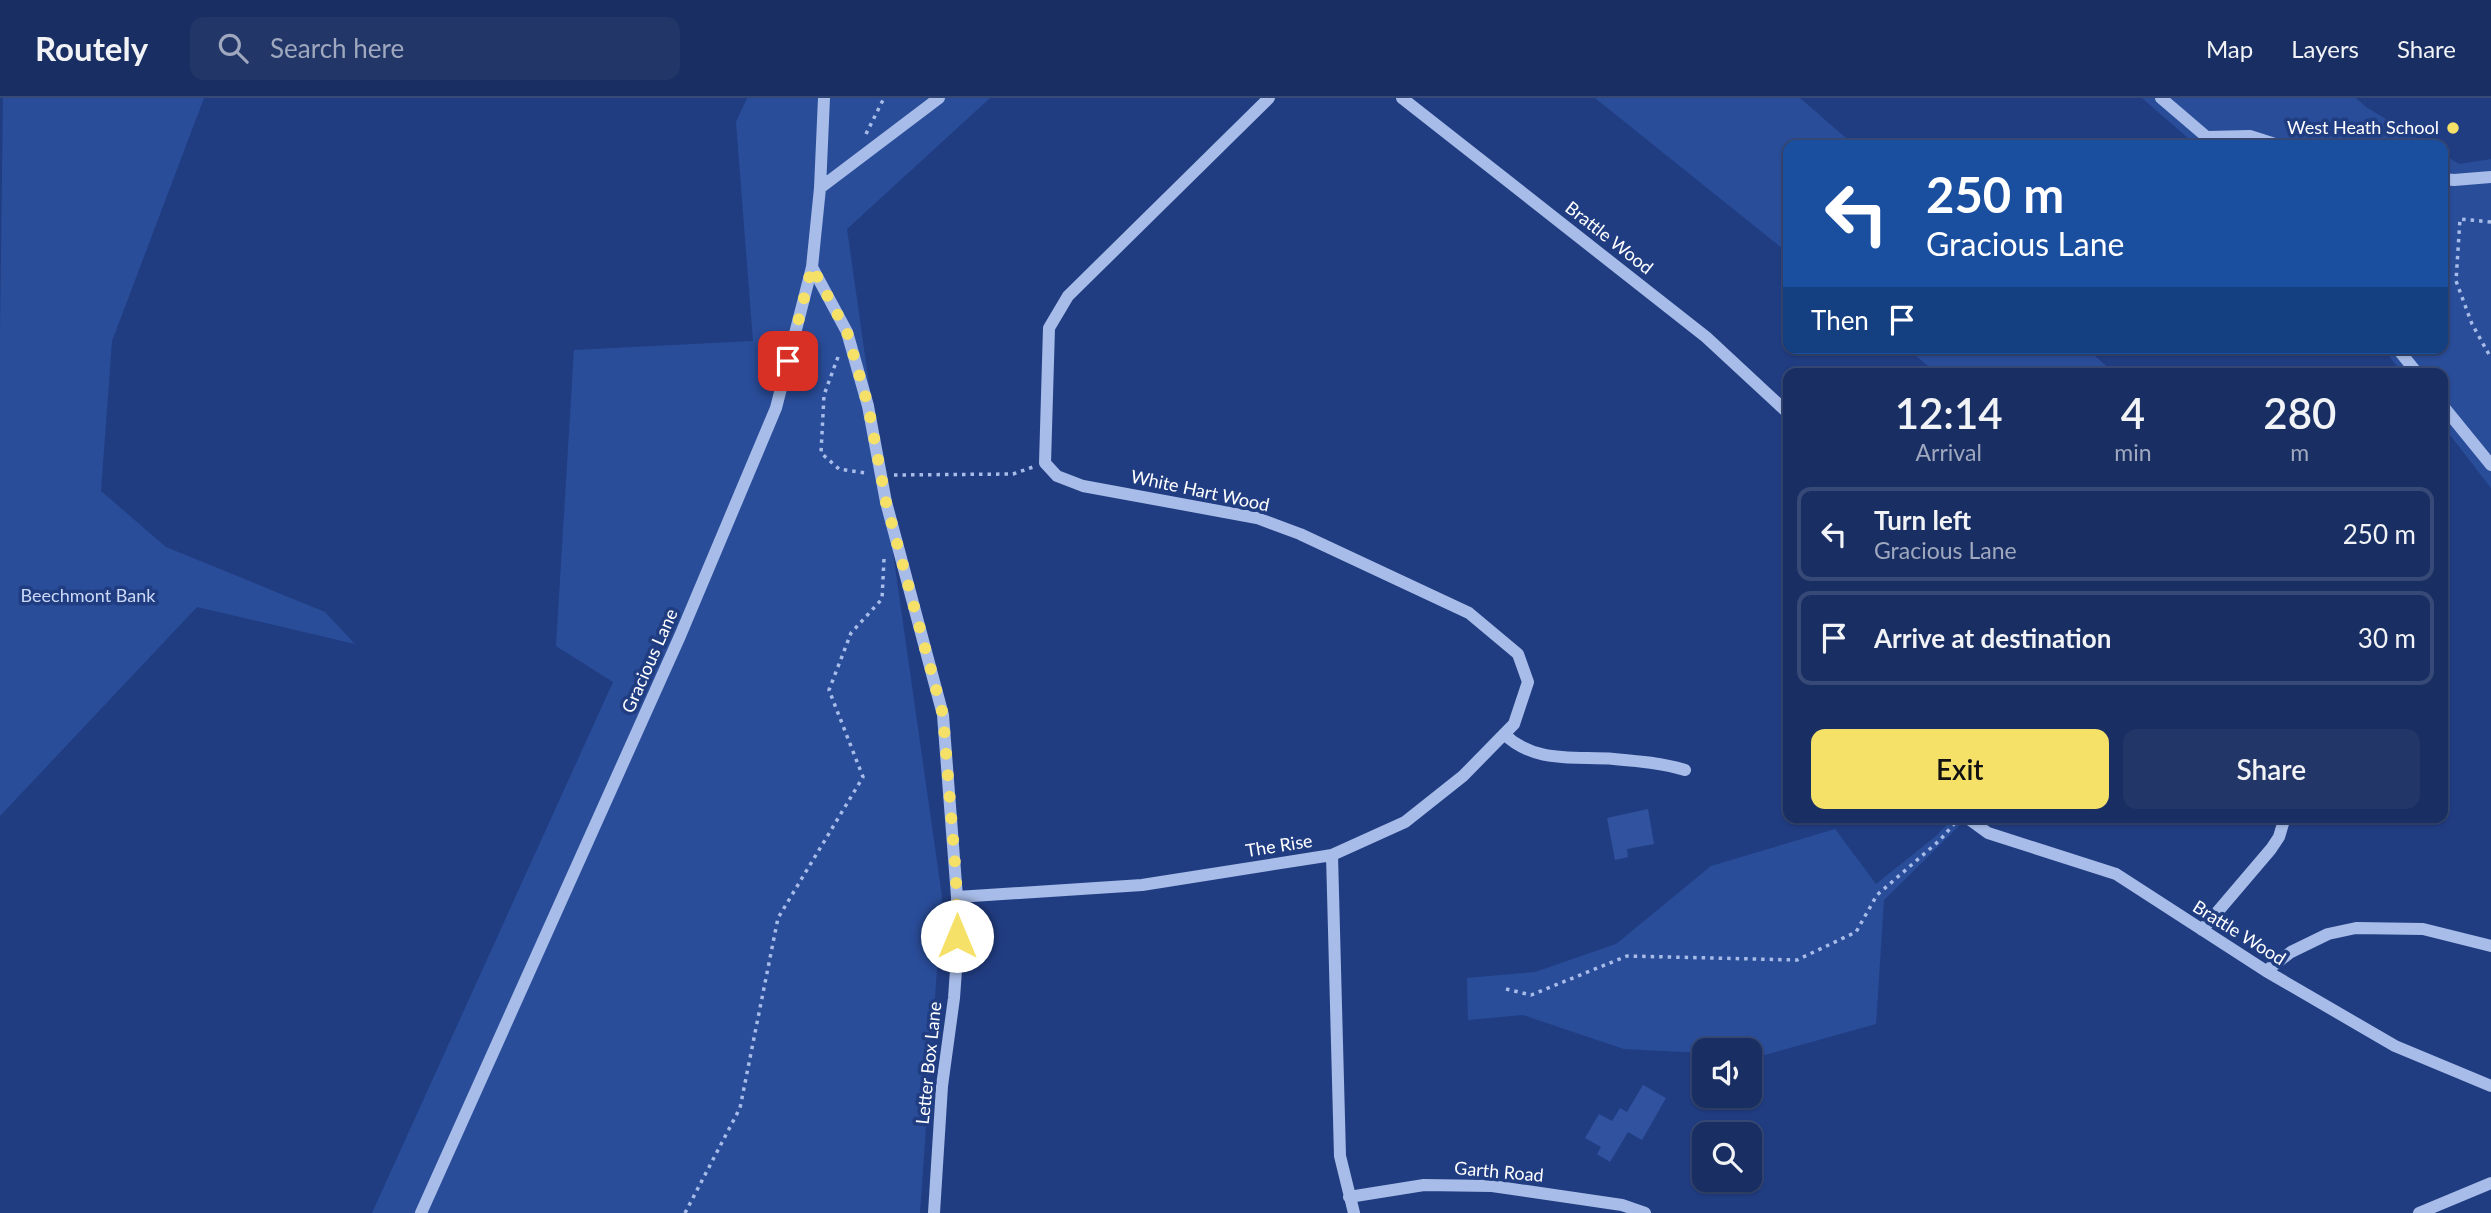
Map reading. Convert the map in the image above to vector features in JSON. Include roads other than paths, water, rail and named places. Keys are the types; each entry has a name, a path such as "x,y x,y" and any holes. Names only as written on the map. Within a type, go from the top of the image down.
{"street":[{"name":"Gracious Lane","path":"421,1213 727,528 776,408 812,267 820,188 824,98"},
{"path":"820,188 939,98"},
{"name":"White Hart Wood","path":"1269,98 1068,296 1049,328 1045,463 1056,476 1083,486 1257,518 1300,534 1469,612 1518,654 1528,682 1514,724 1463,776 1405,822 1332,855"},
{"name":"Brattle Wood","path":"1402,98 1706,337 1783,408"},
{"path":"2161,98 2211,140"},
{"path":"2220,140 2250,136 2262,140"},
{"path":"2448,179 2491,177"},
{"name":"Letter Box Lane","path":"812,267 847,332 868,405 886,502 943,715 957,897 954,998 942,1086 934,1213"},
{"path":"2403,354 2413,368"},
{"path":"2448,411 2491,465"},
{"path":"1504,734 1512,742 1544,755 1565,759 1614,759 1685,770"},
{"name":"Brattle Wood","path":"1974,823 1988,833 2116,874 2266,971 2395,1046 2491,1086"},
{"path":"2202,930 2271,849 2279,837 2283,823"},
{"name":"The Rise","path":"957,897 1142,885 1332,855 1340,1156 1354,1213"},
{"path":"2266,971 2291,952 2328,934 2356,928 2423,929 2491,946"},
{"path":"2419,1213 2491,1184"},
{"name":"Garth Road","path":"1349,1197 1424,1185 1492,1186 1622,1205 1645,1213"}],"place":[{"name":"West Heath School","path":"2453,128"}],"park label":[{"name":"Beechmont Bank","path":"88,596"}]}
